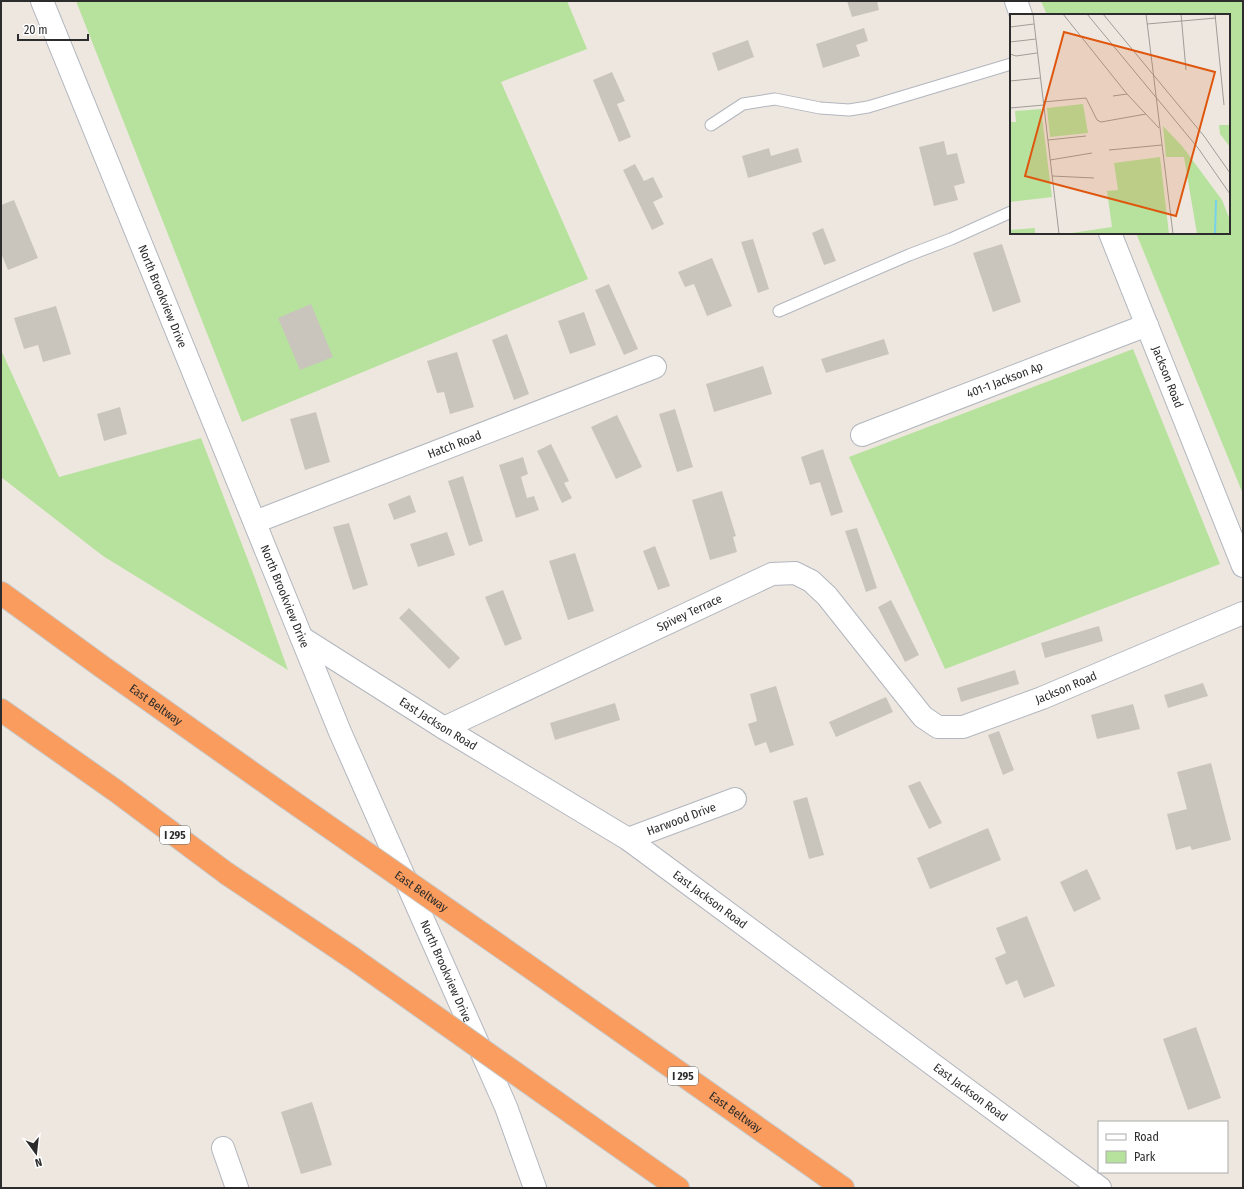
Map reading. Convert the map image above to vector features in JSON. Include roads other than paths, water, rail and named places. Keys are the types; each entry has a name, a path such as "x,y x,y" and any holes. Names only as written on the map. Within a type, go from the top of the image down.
{"highway":[{"name":"East Beltway","path":"1,593 286,797 843,1188"},
{"name":"I 295","path":"1,710 116,791 226,873 351,957 678,1188"}],"street":[{"name":"North Brookview Drive","path":"42,1 340,732 506,1107 535,1188"},
{"path":"1016,1 1021,14"},
{"name":"Jackson Road","path":"1110,234 1243,566"},
{"name":"401-1 Jackson Ap","path":"862,435 1147,325"},
{"name":"Hatch Road","path":"254,522 655,367"},
{"name":"Spivey Terrace","path":"444,728 772,574 795,573 812,581 827,596 899,688"},
{"name":"Jackson Road","path":"899,688 923,717 938,727 963,727 1042,698 1243,613"},
{"name":"East Jackson Road","path":"302,638 444,728 628,839 1100,1188"},
{"name":"Harwood Drive","path":"628,839 735,799"},
{"path":"223,1148 237,1188"}],"lane":[{"path":"711,125 743,104 775,99 820,108 849,110 868,107 1010,64"},
{"path":"779,310 909,255 951,239 1010,212"}]}
